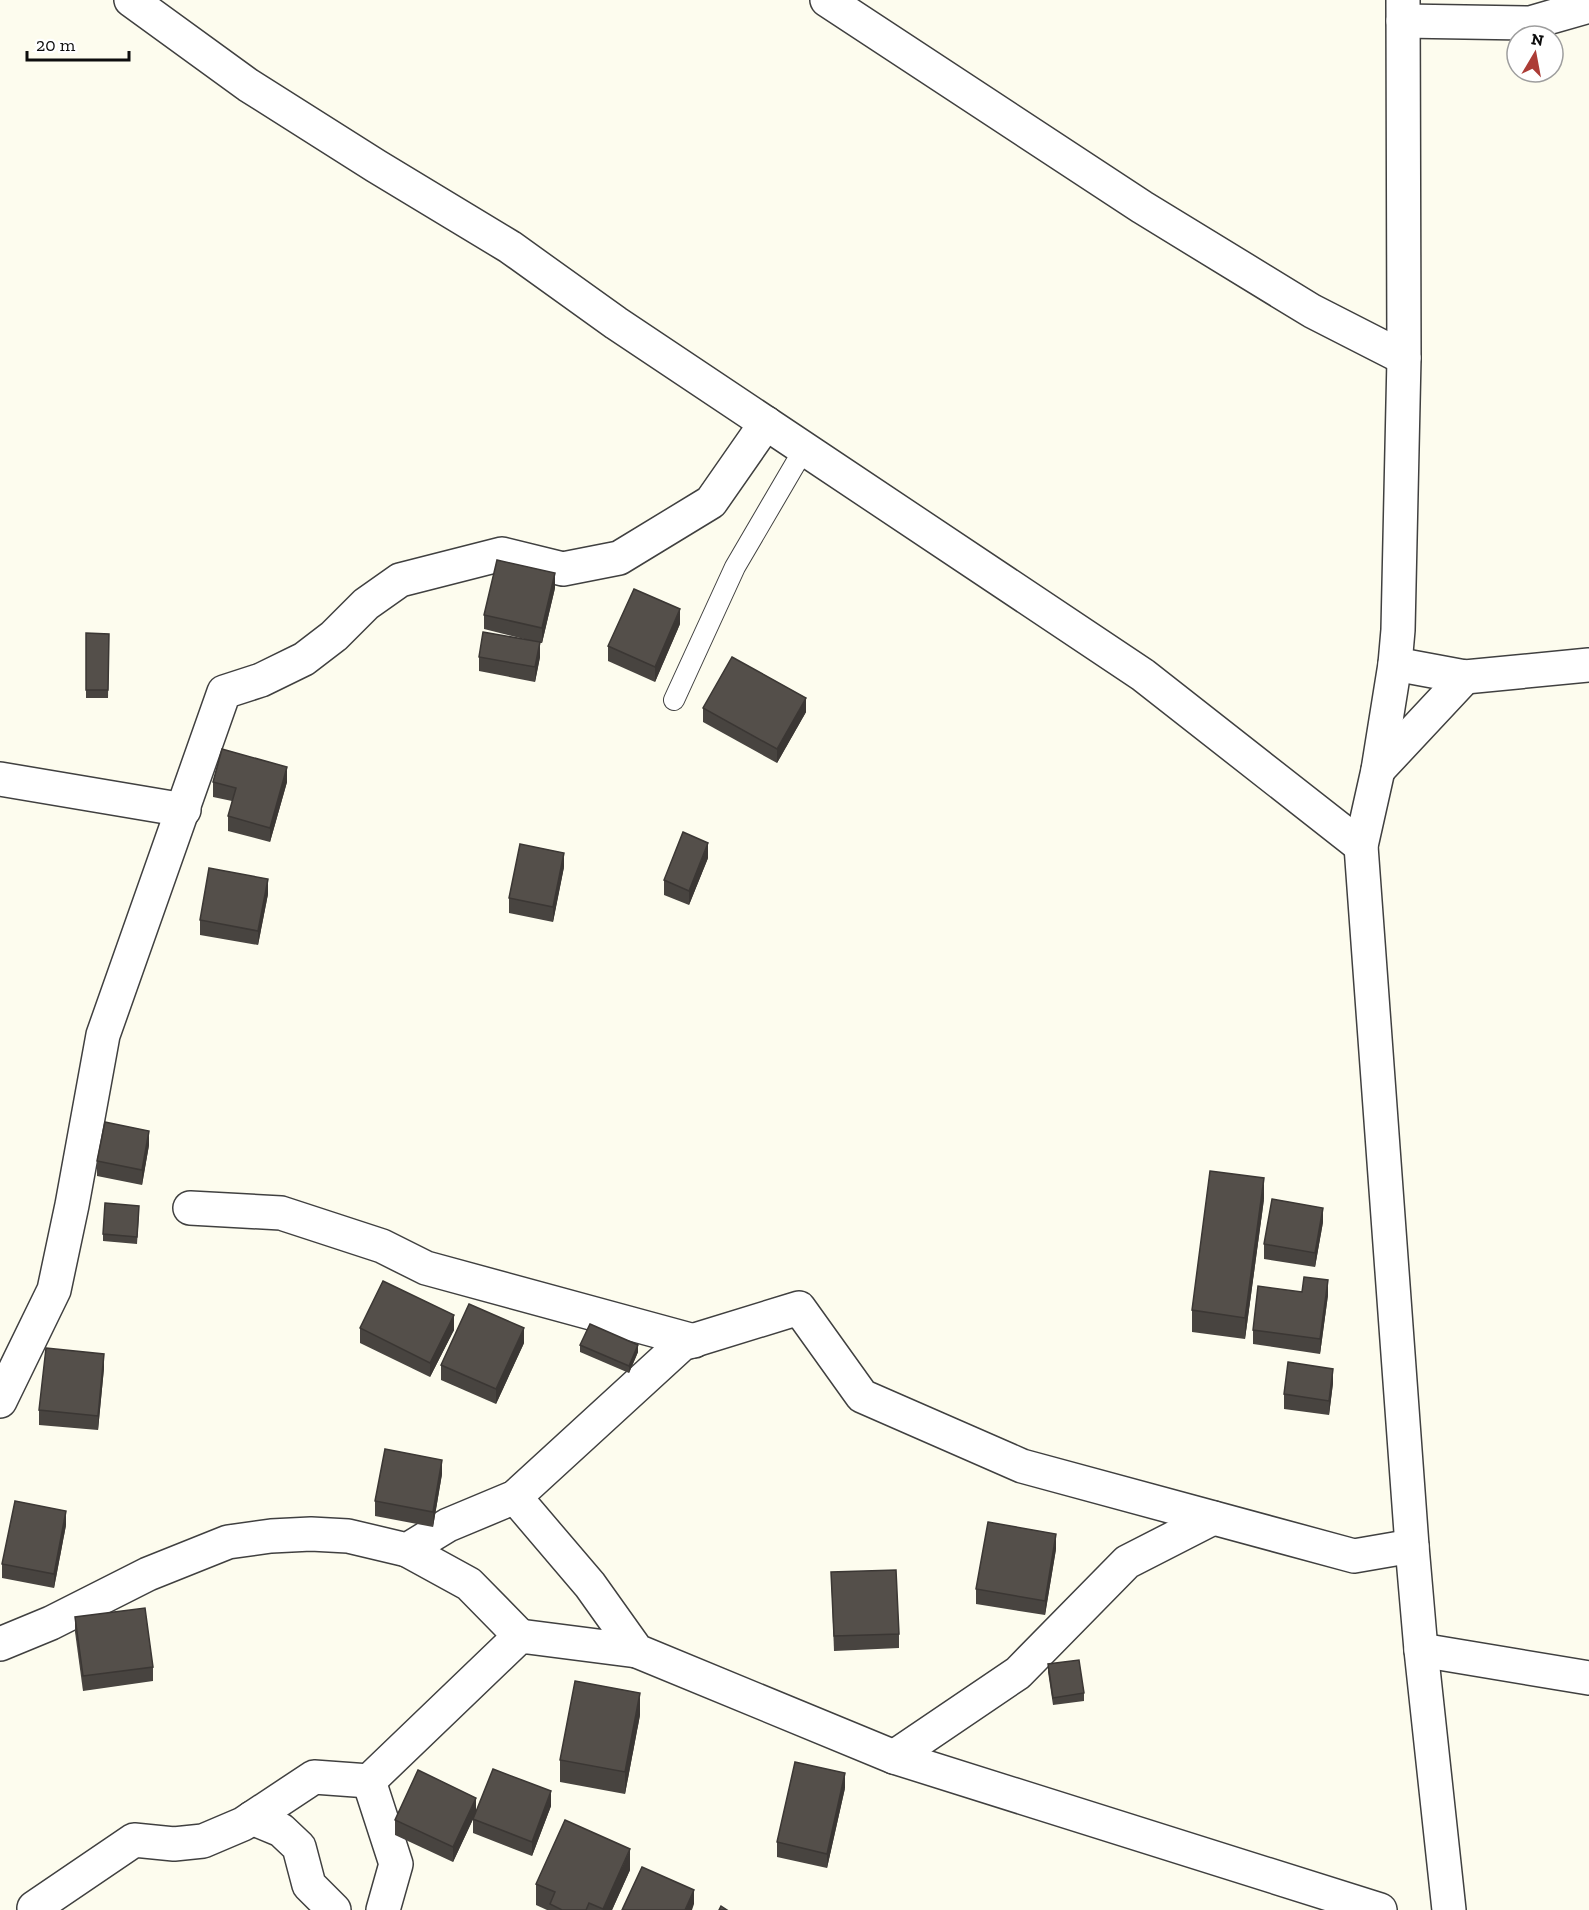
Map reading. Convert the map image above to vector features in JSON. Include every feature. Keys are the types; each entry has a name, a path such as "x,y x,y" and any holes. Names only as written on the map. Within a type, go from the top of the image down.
{"street":[{"path":"131,0 248,85 510,247 616,322 1143,675 1361,846"},
{"path":"827,0 1142,207 1312,311 1404,358"},
{"path":"1449,1910 1412,1546 1361,846 1378,770 1395,664 1398,630 1404,358 1403,11 1530,23 1589,6"},
{"path":"0,1401 54,1290 103,1035 224,692 261,680 304,659 334,636 366,604 400,580 502,554 563,569 619,558 711,502 766,423"},
{"path":"1395,664 1465,677 1589,665"},
{"path":"1378,770 1465,677"},
{"path":"0,779 183,810"},
{"path":"190,1208 281,1213 382,1246 426,1268 694,1341"},
{"path":"407,1550 448,1525 515,1497 682,1344 799,1308 862,1396 1022,1466 1354,1556 1412,1546"},
{"path":"515,1497 590,1585 637,1651"},
{"path":"894,1757 1018,1673 1127,1562 1213,1518"},
{"path":"0,1644 51,1623 148,1574 228,1542 271,1536 339,1535 407,1550 469,1584 520,1636 637,1651 894,1757 1380,1910"},
{"path":"34,1908 134,1840 174,1844 203,1841 252,1818 314,1778 369,1781 520,1636"},
{"path":"1421,1650 1589,1678"},
{"path":"369,1781 396,1864 383,1910"},
{"path":"252,1818 280,1830 299,1847 309,1885 334,1910"}],"lane":[{"path":"674,700 735,567 804,449"}],"building":[{"path":"497,560 555,573 542,628 484,615"},
{"path":"634,589 680,609 655,667 608,646"},
{"path":"483,632 540,642 535,667 479,657"},
{"path":"86,633 109,634 108,690 86,690"},
{"path":"732,657 806,698 777,749 703,708"},
{"path":"222,749 287,767 270,828 228,816 236,788 213,782"},
{"path":"683,832 708,843 689,891 664,880"},
{"path":"520,844 564,853 553,907 509,898"},
{"path":"209,868 268,879 258,931 200,920"},
{"path":"105,1122 149,1131 142,1170 97,1161"},
{"path":"1210,1171 1264,1178 1245,1318 1192,1310"},
{"path":"1272,1199 1323,1208 1315,1253 1264,1244"},
{"path":"105,1203 139,1206 137,1237 103,1234"},
{"path":"1304,1277 1328,1280 1320,1339 1253,1330 1258,1286 1302,1292"},
{"path":"383,1281 454,1315 430,1363 360,1328"},
{"path":"469,1304 524,1328 496,1389 441,1365"},
{"path":"590,1324 638,1345 629,1366 580,1345"},
{"path":"46,1348 104,1354 98,1416 39,1410"},
{"path":"1288,1362 1333,1369 1329,1401 1284,1394"},
{"path":"385,1449 442,1460 433,1512 375,1501"},
{"path":"15,1501 66,1511 54,1574 2,1564"},
{"path":"988,1522 1056,1534 1045,1601 976,1589"},
{"path":"896,1570 899,1634 834,1636 831,1572"},
{"path":"145,1608 153,1667 83,1676 75,1617"},
{"path":"1079,1660 1084,1693 1053,1698 1048,1664"},
{"path":"575,1681 640,1693 625,1772 560,1760"},
{"path":"795,1762 845,1773 827,1854 777,1842"},
{"path":"493,1769 551,1791 532,1842 473,1819"},
{"path":"418,1770 476,1798 453,1847 395,1820"},
{"path":"565,1820 630,1849 603,1909 589,1903 586,1910 562,1910 550,1904 555,1892 536,1884"},
{"path":"642,1867 694,1890 685,1910 622,1910"}]}
